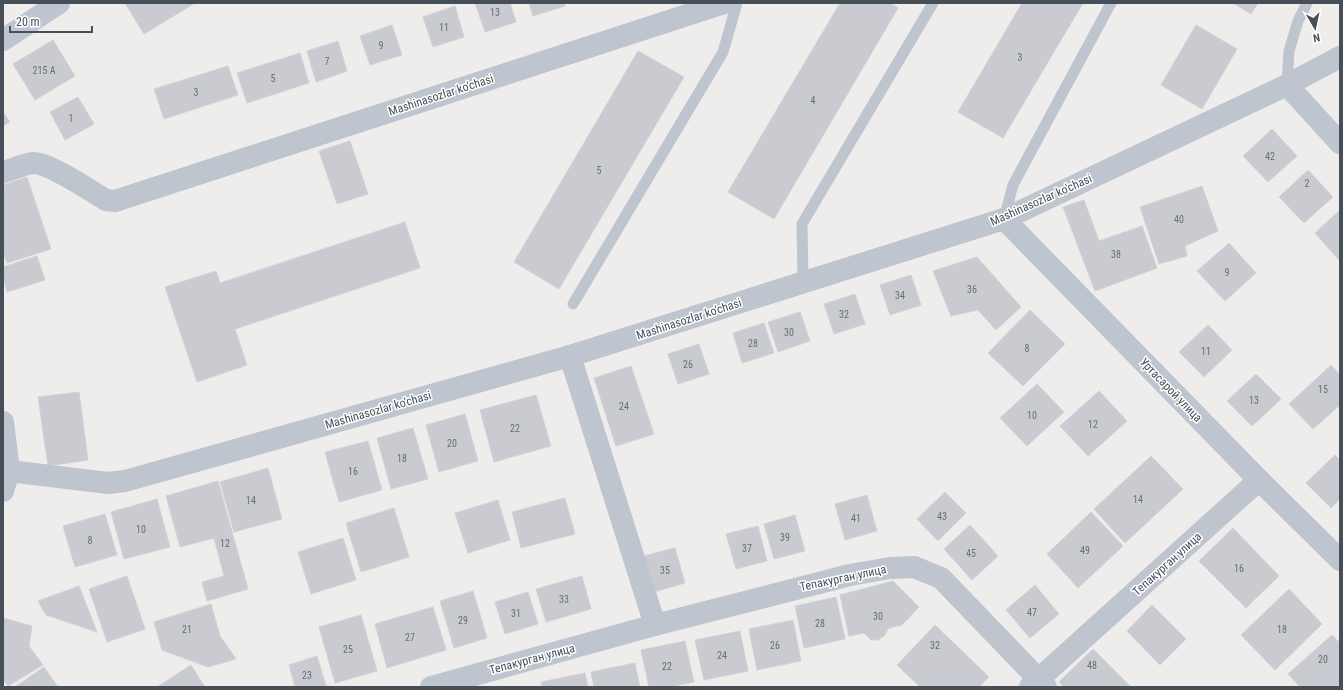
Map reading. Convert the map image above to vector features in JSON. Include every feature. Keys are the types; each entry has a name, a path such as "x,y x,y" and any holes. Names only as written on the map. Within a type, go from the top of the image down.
{"main road":[{"path":"3,40 59,3"}],"street":[{"name":"Mashinasozlar ko'chasi","path":"3,172 31,163 41,164 57,171 106,200 115,201 724,3"},
{"name":"Mashinasozlar ko'chasi","path":"6,481 108,483 125,480 570,356 803,283 1004,219 1287,85 1340,57"},
{"path":"1287,85 1340,143"},
{"name":"Уртасарой улица","path":"1004,219 1259,480 1340,560"},
{"path":"570,356 655,625"},
{"path":"3,422 6,481"},
{"name":"Тепакурган улица","path":"432,687 655,625 850,575 890,568 914,567 941,578 1038,684 1259,480"}],"lane":[{"path":"573,304 723,52 737,3"},
{"path":"803,283 802,224 933,3"},
{"path":"1004,219 1013,185 1111,3"},
{"path":"1287,85 1289,51 1298,21 1308,3"}],"building":[{"path":"125,3 195,3 144,34"},
{"path":"475,3 510,3 516,22 485,32"},
{"path":"529,3 564,3 565,6 533,16"},
{"path":"840,3 890,3 898,8 774,219 728,192"},
{"path":"1022,3 1083,3 1003,138 958,112"},
{"path":"1233,3 1258,3 1251,14"},
{"path":"455,6 464,37 433,47 423,17"},
{"path":"392,25 402,55 370,65 360,36"},
{"path":"1196,25 1237,49 1202,109 1161,85"},
{"path":"53,40 75,76 35,100 13,64"},
{"path":"338,41 347,71 316,82 307,51"},
{"path":"638,51 684,77 559,289 514,262"},
{"path":"300,53 309,83 247,103 237,73"},
{"path":"228,66 238,95 164,119 154,89"},
{"path":"78,97 94,124 65,140 50,112"},
{"path":"3,112 10,122 3,126"},
{"path":"1272,129 1297,156 1268,182 1243,156"},
{"path":"350,141 368,194 337,204 319,151"},
{"path":"1308,170 1333,197 1304,223 1279,197"},
{"path":"27,177 51,249 7,263 3,252 3,185"},
{"path":"1202,186 1218,231 1185,246 1187,256 1159,264 1140,207"},
{"path":"1084,200 1099,241 1142,226 1157,268 1095,291 1063,207"},
{"path":"1340,210 1340,260 1339,260 1315,233"},
{"path":"405,222 420,268 235,329 247,365 197,382 165,287 216,271 220,283"},
{"path":"1229,243 1256,273 1225,301 1197,271"},
{"path":"37,256 45,280 7,292 3,277 3,267"},
{"path":"977,257 1021,307 996,330 978,310 951,316 933,271"},
{"path":"911,275 921,305 890,315 880,285"},
{"path":"855,294 865,324 834,334 824,304"},
{"path":"1030,310 1065,344 1023,386 988,353"},
{"path":"800,312 810,341 778,352 768,322"},
{"path":"764,323 774,353 742,363 733,333"},
{"path":"1208,325 1232,350 1204,377 1179,352"},
{"path":"699,344 709,374 678,384 668,354"},
{"path":"1331,365 1340,375 1340,405 1313,429 1289,404"},
{"path":"631,366 654,434 616,446 594,378"},
{"path":"1256,374 1281,399 1252,426 1227,401"},
{"path":"1037,384 1064,412 1027,446 1000,418"},
{"path":"1099,391 1127,421 1088,456 1060,426"},
{"path":"79,392 88,460 48,466 38,397"},
{"path":"536,395 551,446 494,462 480,410"},
{"path":"465,414 478,461 439,472 426,425"},
{"path":"413,428 428,479 391,489 377,438"},
{"path":"368,441 382,490 339,502 325,452"},
{"path":"1335,455 1340,460 1340,499 1331,508 1306,483"},
{"path":"1151,456 1183,489 1125,543 1094,509"},
{"path":"268,468 282,519 234,532 220,482"},
{"path":"218,481 248,589 207,601 202,582 224,576 214,538 180,547 166,496"},
{"path":"945,492 966,513 938,541 917,519"},
{"path":"867,495 877,531 845,540 835,504"},
{"path":"565,498 575,534 521,548 512,512"},
{"path":"157,499 170,547 124,559 111,512"},
{"path":"498,500 510,540 468,553 455,513"},
{"path":"394,508 409,557 361,572 346,523"},
{"path":"1091,512 1123,546 1078,588 1047,554"},
{"path":"105,514 117,555 75,567 63,526"},
{"path":"795,515 805,551 774,559 764,524"},
{"path":"970,525 998,556 972,580 944,549"},
{"path":"758,526 767,561 736,569 726,534"},
{"path":"1233,528 1279,576 1246,608 1199,561"},
{"path":"343,538 356,580 311,594 298,552"},
{"path":"675,548 685,583 654,592 644,556"},
{"path":"127,576 145,629 107,642 89,589"},
{"path":"582,576 591,609 546,622 536,589"},
{"path":"893,581 919,607 902,625 889,628 884,636 878,640 871,640 864,633 849,636 840,595"},
{"path":"1035,585 1059,614 1030,638 1006,610"},
{"path":"79,586 97,632 46,615 38,601"},
{"path":"1289,589 1322,624 1275,670 1241,635"},
{"path":"473,591 487,638 454,648 440,601"},
{"path":"528,592 538,624 505,634 495,602"},
{"path":"836,597 845,639 804,648 795,606"},
{"path":"211,604 220,636 236,659 208,667 162,650 154,622"},
{"path":"1152,605 1186,639 1160,665 1127,631"},
{"path":"433,607 446,650 387,668 375,624"},
{"path":"361,615 377,671 335,683 319,627"},
{"path":"3,618 32,626 29,646 43,665 8,686 3,679"},
{"path":"793,620 801,661 757,670 749,629"},
{"path":"935,625 989,677 979,687 920,687 897,665"},
{"path":"740,631 748,671 704,680 695,640"},
{"path":"1332,635 1340,643 1340,687 1300,687 1288,674"},
{"path":"685,641 694,682 669,687 649,687 641,650"},
{"path":"1093,649 1131,687 1064,687 1059,682"},
{"path":"317,656 326,686 295,687 289,665"},
{"path":"635,663 640,687 594,687 591,672"},
{"path":"191,665 205,687 157,687"},
{"path":"44,667 58,687 15,687"},
{"path":"585,673 588,687 542,687 541,682"}]}
